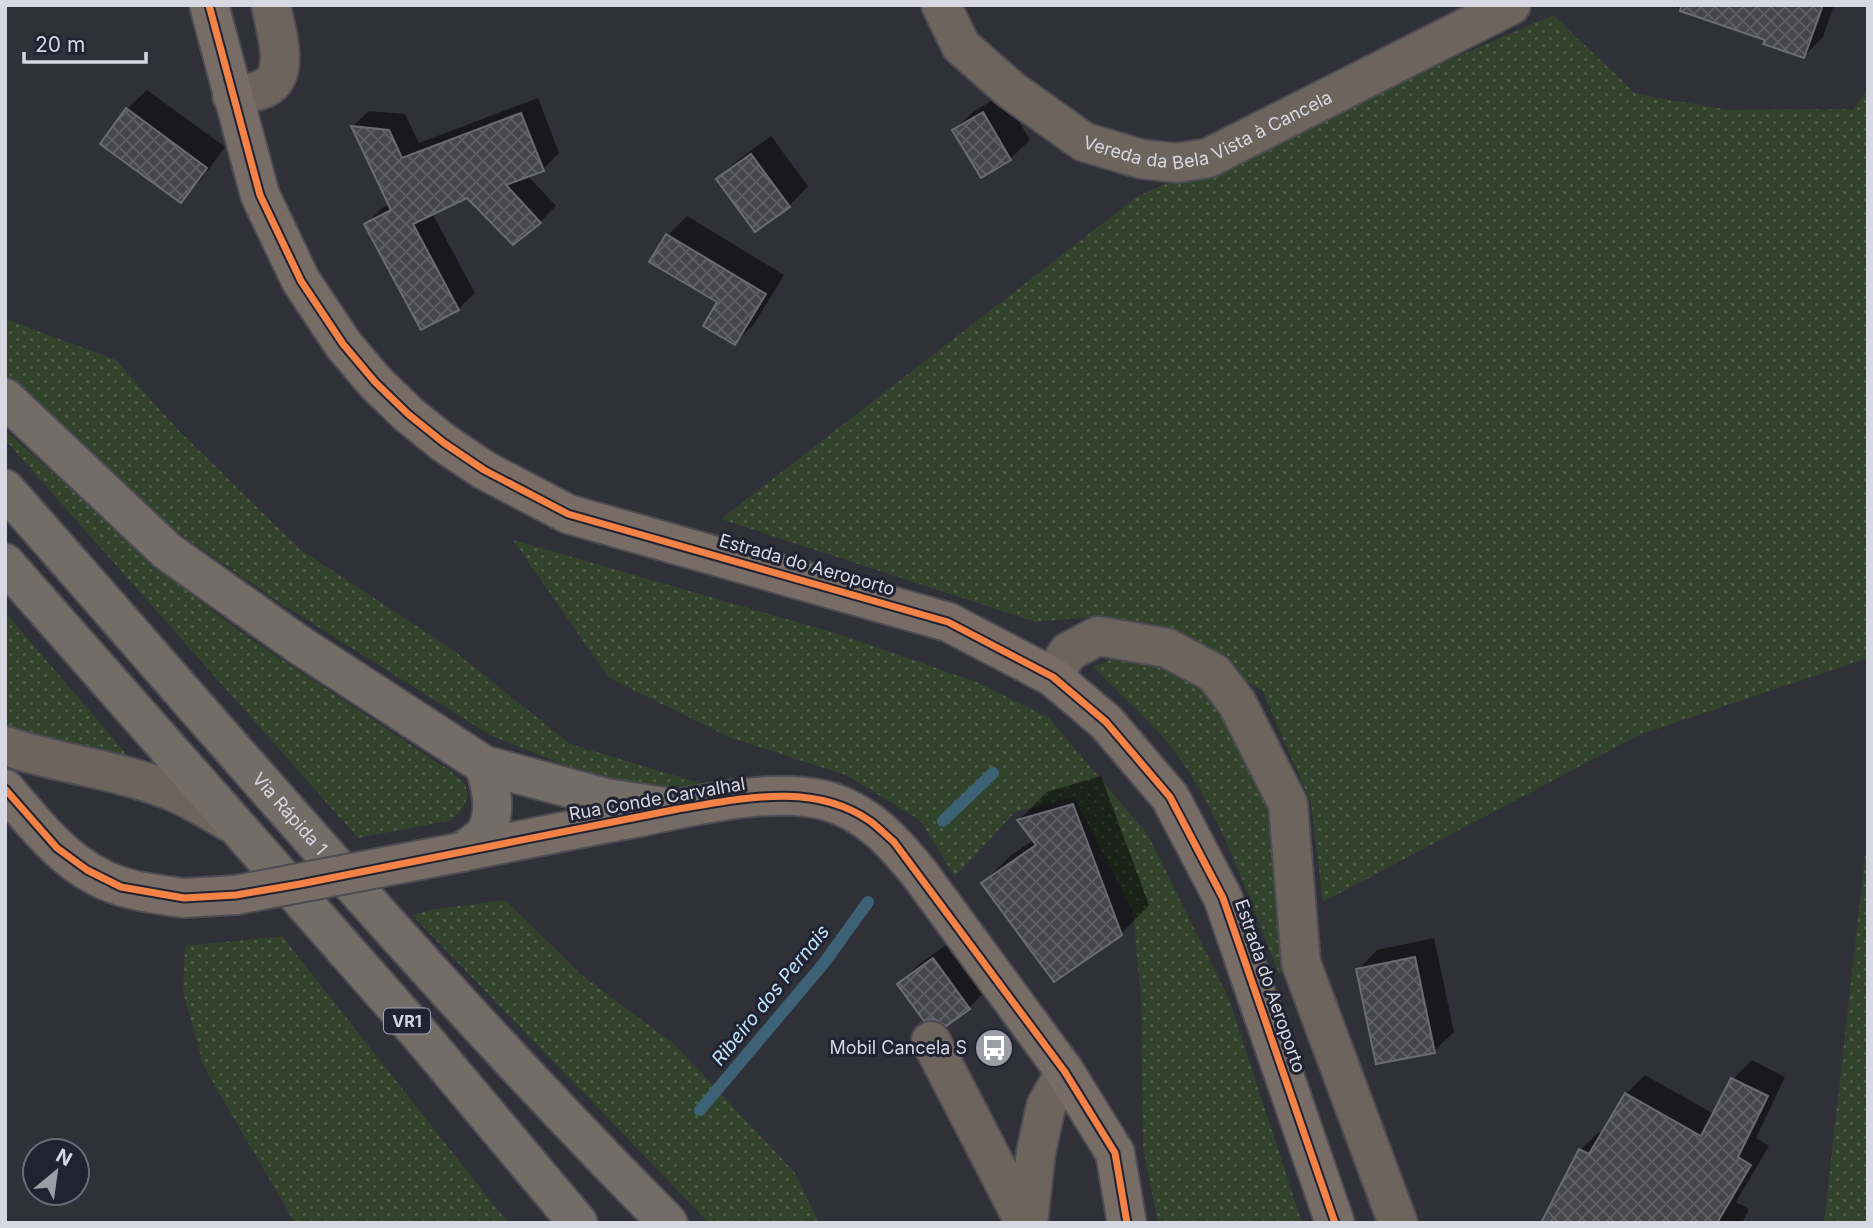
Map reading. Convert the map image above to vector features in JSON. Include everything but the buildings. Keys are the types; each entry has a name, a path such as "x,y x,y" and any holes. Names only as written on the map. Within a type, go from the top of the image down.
{"highway":[{"path":"5,398 167,551 298,645 484,765 606,797 677,809"},
{"name":"Via Rápida 1","path":"5,489 440,982 562,1115 668,1223"},
{"name":"VR1","path":"5,564 422,1037 578,1223"},
{"path":"462,852 484,835 490,819 491,787 484,765"}],"main road":[{"name":"Estrada do Aeroporto","path":"209,5 260,195 301,281 343,344 375,382 408,414 444,443 484,470 568,514 948,622 1053,677 1107,722 1170,797 1217,887 1335,1223"},
{"name":"Rua Conde Carvalhal","path":"5,789 57,848 87,870 121,887 184,898 236,895 740,799 792,796 824,800 848,809 870,821 894,842 1065,1072 1115,1153 1127,1223"}],"lane":[{"path":"232,96 262,90 278,76 280,64 271,5"},
{"name":"Vereda da Bela Vista à Cancela","path":"941,5 961,46 1012,90 1084,142 1140,159 1177,163 1208,158 1511,5"},
{"path":"1053,677 1068,652 1098,636 1167,648 1214,673 1237,703 1288,804 1301,963 1398,1223"},
{"path":"5,746 162,787 231,823"},
{"path":"931,1041 1026,1223"},
{"path":"1026,1223 1036,1152 1046,1106 1065,1072"}],"green space":[{"path":"1553,15 1636,94 1729,110 1853,109 1868,89 1868,658 1639,735 1323,902 1311,803 1262,690 1169,639 1100,616 1036,622 721,519 1138,196"},
{"path":"5,319 116,360 178,430 301,550 453,650 570,744 723,790 617,786 490,735 277,601 160,520 5,377"},
{"path":"5,430 149,560 240,632 452,772 465,784 468,796 463,808 452,820 358,838 5,440"},
{"path":"513,540 842,635 976,682 1049,718 1148,835 1229,999 1302,1223 1158,1223 1143,1148 1141,998 1133,911 1074,797 1015,812 955,877 920,820 846,775 731,738 609,678"},
{"path":"5,612 129,757 5,736"},
{"path":"1125,654 1167,662 1226,706 1279,817 1284,956 1280,976 1238,868 1200,790 1165,739 1093,667"},
{"path":"1868,829 1868,1223 1824,1223"},
{"path":"505,900 584,977 674,1044 795,1173 819,1223 709,1223 412,915 435,909"},
{"path":"282,936 508,1223 295,1223 204,1067 183,992 185,946"}],"waterway":[{"name":"Ribeiro dos Pernais","path":"943,821 993,773"},
{"name":"Ribeiro dos Pernais","path":"700,1110 824,963 868,902"}],"cycle path":[{"path":"209,5 260,195 301,281 343,344 375,382 408,414 444,443 484,470 568,514 948,622 1053,677 1106,722 1170,797 1223,898 1335,1223"},
{"path":"5,789 57,848 87,870 121,887 184,898 236,895 300,884 726,801 776,796 801,797 848,809 870,821 894,842 1065,1072 1115,1153 1127,1223"}],"place":[{"name":"Mobil Cancela S","path":"994,1048"}]}
